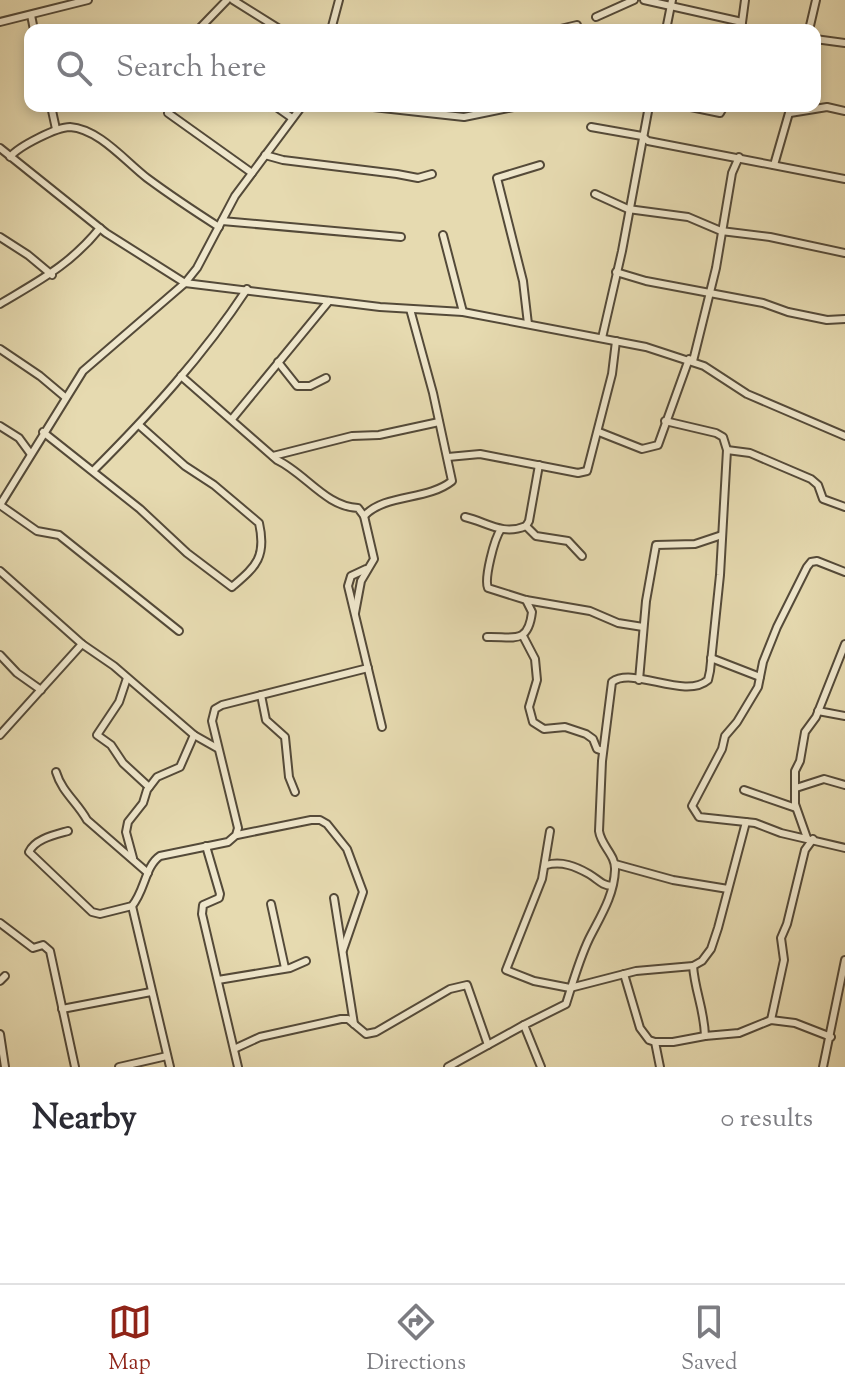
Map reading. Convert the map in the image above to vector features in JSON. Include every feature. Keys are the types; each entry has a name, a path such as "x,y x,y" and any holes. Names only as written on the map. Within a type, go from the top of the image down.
{"street":[{"path":"0,22 88,0"},
{"path":"204,24 227,0"},
{"path":"233,0 271,24"},
{"path":"333,24 339,0"},
{"path":"596,17 634,0"},
{"path":"644,0 672,4 736,24"},
{"path":"742,24 745,0"},
{"path":"811,24 816,0"},
{"path":"667,24 672,4"},
{"path":"31,15 33,24"},
{"path":"821,38 845,43"},
{"path":"821,107 845,111"},
{"path":"52,112 56,129"},
{"path":"284,112 292,118"},
{"path":"179,631 59,535 37,531 0,505 65,397 94,361 185,283 197,268 252,173 297,112"},
{"path":"419,112 464,117 489,112"},
{"path":"602,338 648,112"},
{"path":"774,165 789,112"},
{"path":"168,113 252,173"},
{"path":"10,157 25,144 56,129 71,127 88,132 146,177 220,224 401,237"},
{"path":"591,127 845,179"},
{"path":"0,148 100,228 185,283 329,301 463,312 616,341 691,360 714,371 747,394 845,436"},
{"path":"265,155 409,178 432,174"},
{"path":"599,432 634,447 647,449 658,445 691,360 716,268 732,173 739,157"},
{"path":"528,324 523,281 497,178 540,165"},
{"path":"595,194 628,209 688,217 721,231 770,237 845,253"},
{"path":"0,304 52,275 73,258 100,228"},
{"path":"443,235 463,312"},
{"path":"0,237 52,275"},
{"path":"616,272 827,320 845,319"},
{"path":"93,471 139,425 181,376 247,289"},
{"path":"232,419 329,301"},
{"path":"364,516 372,508 452,481 410,309"},
{"path":"448,457 471,453 578,473 587,471 599,432 616,341"},
{"path":"0,349 65,397"},
{"path":"278,362 289,380 297,386 310,386 326,378"},
{"path":"181,376 273,456 294,468 332,500 358,508 364,516 374,559 361,581 355,613"},
{"path":"665,421 716,433 723,437 727,450 708,680 701,685 622,677 612,682 609,725 603,751 599,831 602,845 615,864 673,880 728,889"},
{"path":"273,456 352,436 379,435 439,422"},
{"path":"43,432 140,509 187,553 230,587 257,564 260,527 256,519 185,466 139,425"},
{"path":"0,426 19,438 30,453"},
{"path":"19,438 39,439"},
{"path":"727,450 750,453 811,479 818,485 826,502 845,507"},
{"path":"526,526 539,465"},
{"path":"465,517 494,529 526,526"},
{"path":"526,526 540,538 568,541 582,556"},
{"path":"501,529 496,537 486,586 526,600 590,611 618,623 643,627"},
{"path":"639,680 643,627 656,545 695,544 722,535"},
{"path":"845,572 817,561 811,562 777,627 753,696 725,736 722,749 692,806 699,817 746,822 845,848"},
{"path":"369,567 348,580 382,727"},
{"path":"0,571 82,644 194,735 217,748"},
{"path":"487,637 523,636 529,628 532,612 526,600"},
{"path":"523,636 535,659 537,680 529,707 533,722 544,729 565,727 586,734 593,739 597,749 603,751"},
{"path":"0,735 82,644"},
{"path":"771,1020 784,960 781,938 810,838 796,808 795,771 803,740 845,644"},
{"path":"0,655 17,673 41,690"},
{"path":"711,658 760,677"},
{"path":"236,835 238,828 212,721 215,709 368,668"},
{"path":"127,678 119,702 97,735 111,745 123,763 149,787"},
{"path":"261,695 266,720 286,739 289,777 295,792"},
{"path":"818,711 845,716"},
{"path":"133,858 127,826 143,803 149,787 164,772 178,769 194,735"},
{"path":"56,772 62,790 82,810 87,820 148,873"},
{"path":"796,788 824,779 845,785"},
{"path":"744,790 796,808"},
{"path":"68,831 42,840 29,850 30,855 92,912 100,914 132,906 143,889 154,860 160,856 228,842 236,835 320,820 347,849 363,892 343,950"},
{"path":"550,831 546,865 506,970 534,981 570,988 650,968 693,966 702,961 711,949 746,822"},
{"path":"206,846 220,894 219,898 201,908 238,1067"},
{"path":"546,865 561,861 590,875 603,886 612,886"},
{"path":"448,1067 566,1004 589,939 607,904 615,864"},
{"path":"334,898 354,1024"},
{"path":"271,904 285,968"},
{"path":"132,906 170,1067"},
{"path":"0,923 33,948 47,947 75,1067"},
{"path":"823,1067 845,960"},
{"path":"218,980 285,968 306,961"},
{"path":"693,966 695,987 703,1004 705,1036"},
{"path":"624,974 643,1035 655,1042 739,1033 771,1020 804,1025 831,1037"},
{"path":"234,1049 260,1037 348,1019 366,1034 376,1032 450,989 467,985 488,1045"},
{"path":"62,1009 151,992"},
{"path":"524,1025 541,1067"},
{"path":"0,1034 5,1067"},
{"path":"655,1042 660,1067"},
{"path":"119,1067 167,1056"},
{"path":"465,1057 470,1067"}]}
